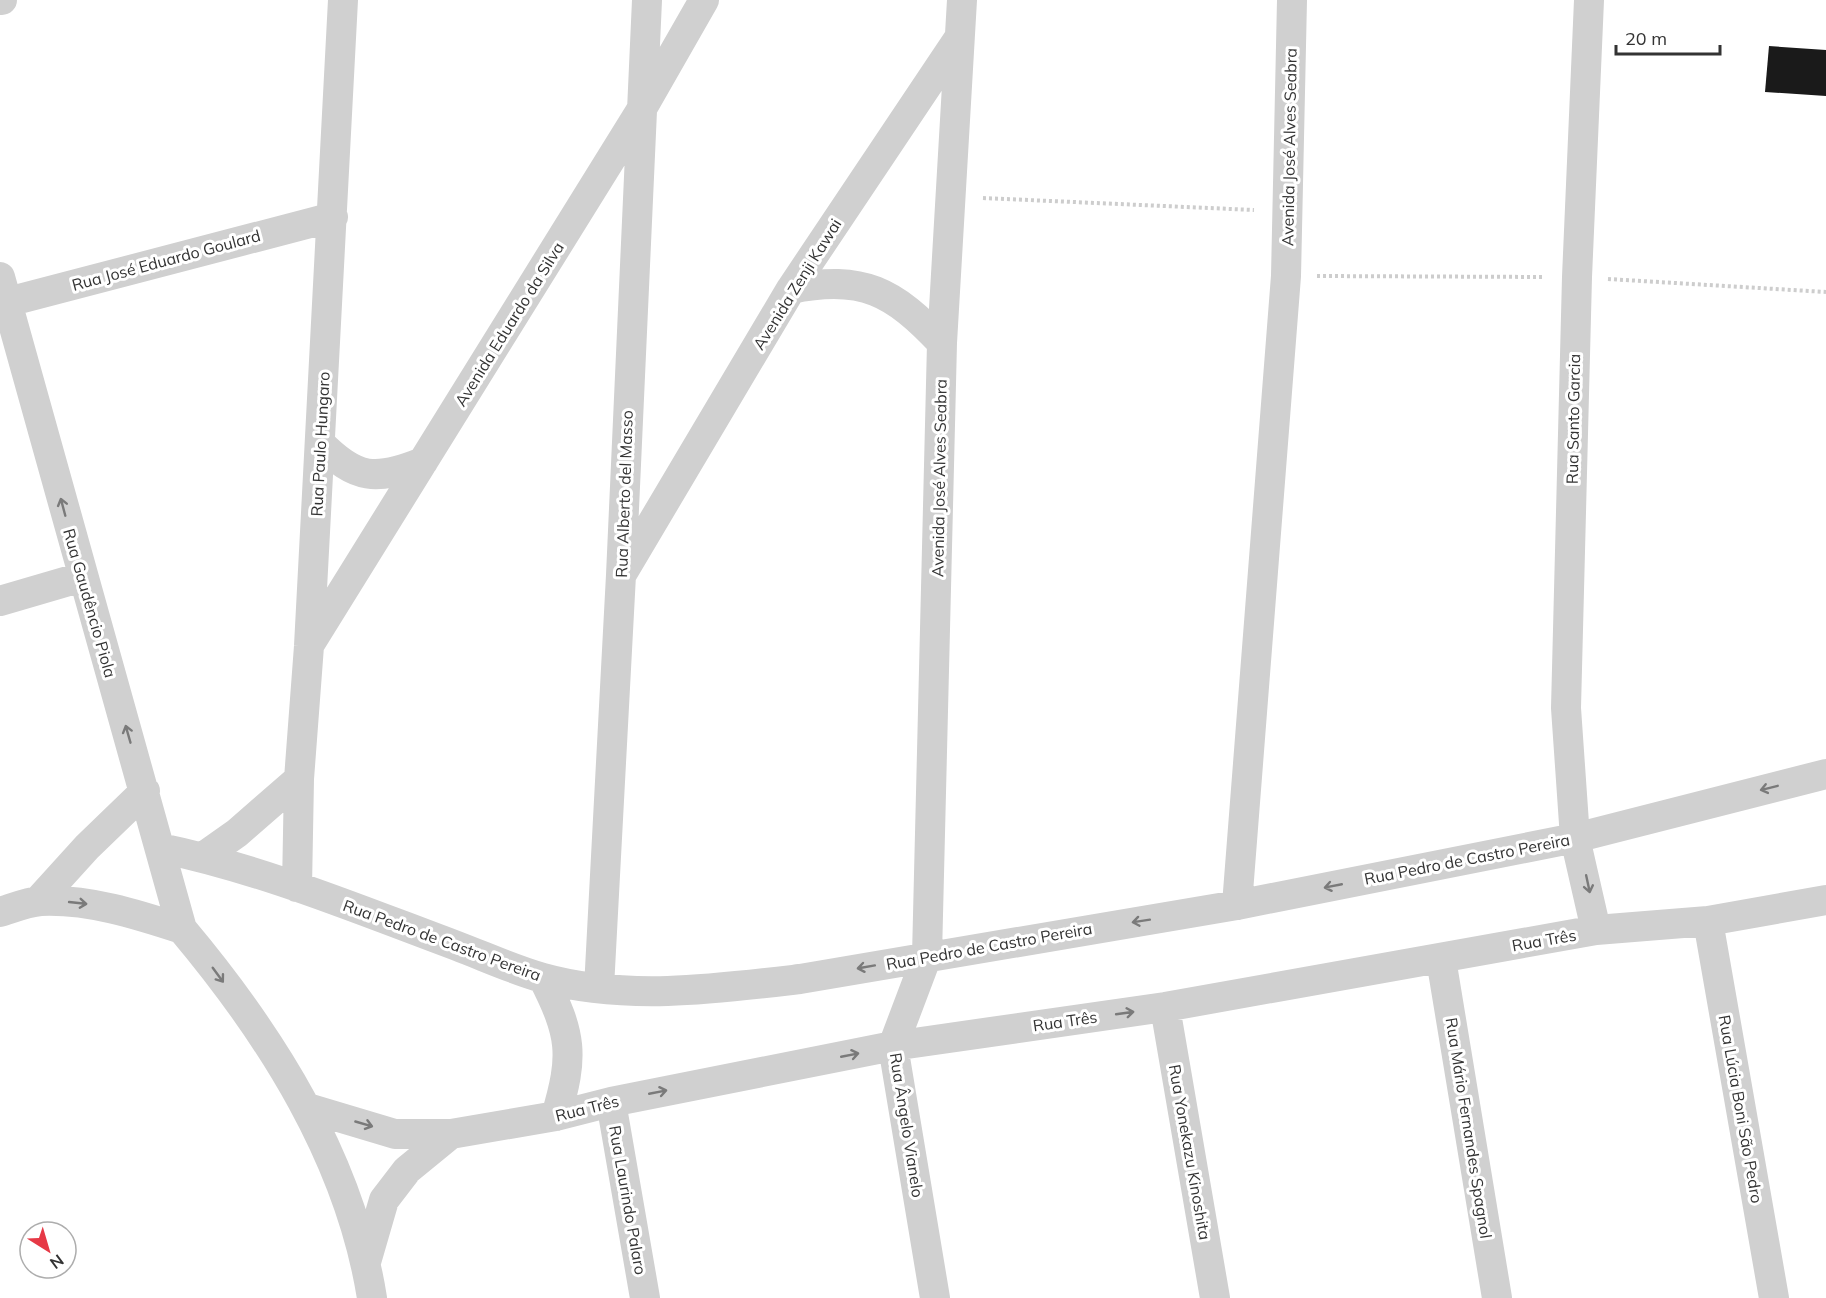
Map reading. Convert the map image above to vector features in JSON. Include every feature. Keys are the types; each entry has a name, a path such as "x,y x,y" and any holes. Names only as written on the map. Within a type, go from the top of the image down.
{"street":[{"name":"Rua Paulo Hungaro","path":"297,887 299,779 309,646 343,0"},
{"name":"Rua Alberto del Masso","path":"599,988 621,575 640,112 647,0"},
{"name":"Avenida Eduardo da Silva","path":"309,646 640,112 704,0"},
{"name":"Avenida José Alves Seabra","path":"927,956 942,343 962,0"},
{"name":"Avenida Zenji Kawai","path":"621,575 791,289 958,40 982,0"},
{"name":"Avenida José Alves Seabra","path":"1237,905 1286,276 1292,0"},
{"name":"Rua Santo Garcia","path":"1589,0 1577,277 1566,708 1575,838 1596,930"},
{"name":"Rua José Eduardo Goulard","path":"2,294 333,217"},
{"path":"791,289 824,282 860,286 891,297 918,317 942,343"},
{"name":"Rua Gaudêncio Piola","path":"2,294 145,790 182,929"},
{"path":"320,443 337,460 363,474 378,476 397,472 423,462"},
{"path":"0,601 82,577"},
{"name":"Rua Pedro de Castro Pereira","path":"160,848 203,857 297,887 543,978 599,988 666,990 735,987 800,979 1237,905 1575,838 1826,774"},
{"path":"203,857 254,819 299,779"},
{"path":"38,901 87,847 145,790"},
{"name":"Rua Três","path":"308,1108 395,1134 451,1134 556,1116 611,1102 893,1046 1166,1007 1596,930 1708,921 1826,900"},
{"path":"0,912 38,901 75,902 112,908 182,929 207,959 268,1045 308,1108 348,1203 366,1262 372,1298"},
{"name":"Rua Lúcia Boni São Pedro","path":"1708,921 1774,1298"},
{"name":"Rua Ângelo Vianelo","path":"927,956 893,1046 935,1298"},
{"name":"Rua Mário Fernandes Spagnol","path":"1441,959 1497,1298"},
{"path":"543,978 561,1016 569,1055 568,1077 556,1116"},
{"name":"Rua Yonekazu Kinoshita","path":"1166,1007 1215,1298"},
{"name":"Rua Laurindo Palaro","path":"611,1102 645,1298"},
{"path":"366,1262 384,1200 407,1170 451,1134"}],"path":[{"path":"950,196 1288,211"}],"building":[{"path":"1769,46 1826,50 1826,96 1765,92"}]}
